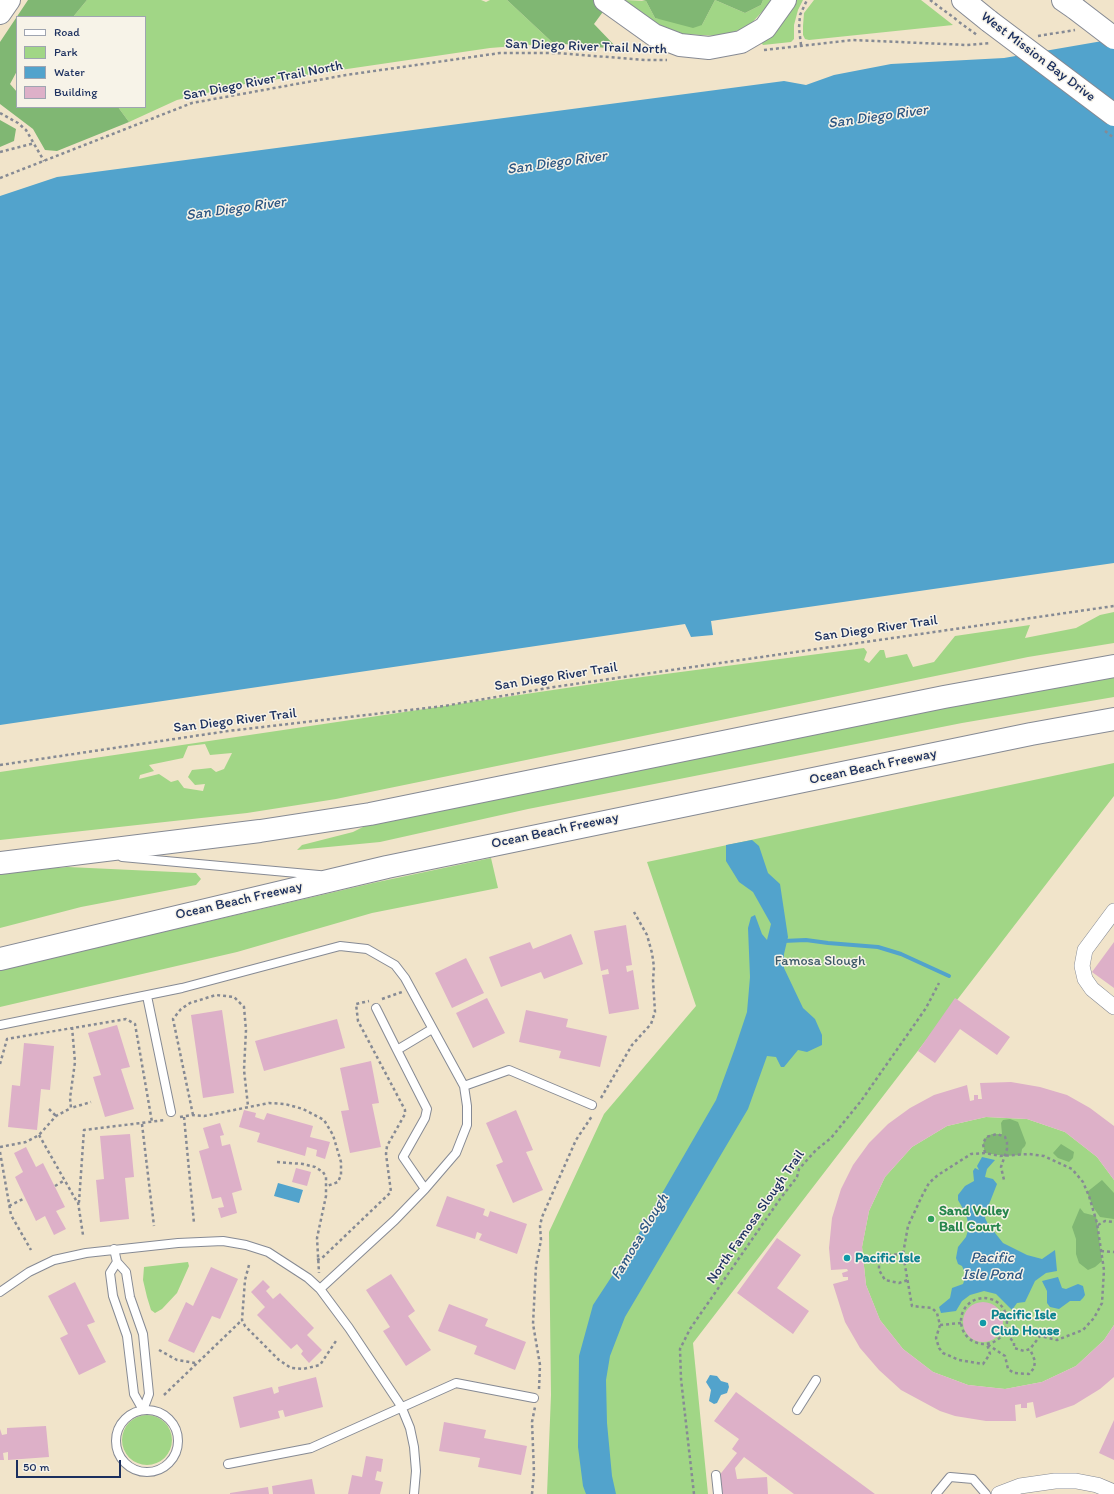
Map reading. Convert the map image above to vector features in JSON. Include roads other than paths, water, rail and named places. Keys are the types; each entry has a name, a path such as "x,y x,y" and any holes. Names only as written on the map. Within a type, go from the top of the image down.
{"main road":[{"path":"0,13 9,0"},
{"path":"605,0 654,35 680,45 709,48 741,42 765,28 785,0"},
{"name":"West Mission Bay Drive","path":"963,0 1114,115"},
{"path":"1074,13 1114,38"},
{"path":"0,863 87,854 252,832 370,814 944,697 1114,666"},
{"name":"Ocean Beach Freeway","path":"0,959 341,877 507,841 1031,734 1114,719"}],"street":[{"path":"1114,911 1085,950 1082,966 1085,979 1092,989 1114,1007"},
{"path":"999,1494 1020,1486 1055,1481 1076,1481 1098,1485 1114,1492"}],"lane":[{"path":"87,854 341,877"},
{"path":"0,1025 147,996 340,946 367,949 383,956 395,964 410,988 464,1086 467,1106 467,1125 463,1139 456,1153 425,1190 395,1220 320,1289"},
{"path":"147,996 171,1115"},
{"path":"376,1004 397,1050 427,1109 425,1118 404,1158 425,1190"},
{"path":"397,1050 432,1029"},
{"path":"464,1086 509,1070 595,1106"},
{"path":"0,1292 29,1272 54,1260 86,1253 178,1243 223,1241 246,1245 268,1252 308,1278 320,1289 349,1328 401,1406 410,1428 414,1447 416,1471 414,1494"},
{"path":"114,1249 117,1262 126,1272 130,1297 143,1334 149,1394 143,1410"},
{"path":"117,1262 110,1273 113,1296 127,1336 134,1394 143,1410"},
{"path":"797,1410 816,1380"},
{"path":"228,1464 311,1448 401,1406 456,1383 536,1397"},
{"path":"143,1410 156,1410 164,1414 173,1422 178,1433 178,1450 175,1457 162,1468 154,1472 138,1471 130,1467 119,1455 116,1447 117,1431 120,1424 132,1413 143,1410"},
{"path":"716,1476 718,1494"},
{"path":"936,1494 950,1477 973,1479 986,1494"}],"water":[{"name":"San Diego River","path":"1114,39 1114,563 711,621 713,635 691,637 685,624 0,725 0,196 57,177 784,81 806,85 834,75 891,64 1004,58"},
{"name":"Famosa Slough","path":"752,840 759,846 768,873 780,884 788,937 784,954 784,968 803,1008 815,1019 822,1035 822,1045 807,1052 798,1050 784,1067 781,1067 776,1057 767,1056 748,1109 625,1317 610,1356 606,1380 607,1423 612,1476 616,1494 586,1494 583,1486 578,1447 579,1356 593,1305 631,1247 716,1100 735,1048 747,1012 750,977 748,928 751,917 755,915 762,934 767,940 771,924 753,892 739,882 726,861 726,845"},
{"name":"Pacific Isle Pond","path":"982,1157 995,1160 987,1169 985,1177 993,1179 997,1184 986,1212 985,1218 988,1224 1003,1243 1027,1255 1042,1259 1055,1250 1057,1271 1046,1273 1035,1281 1025,1302 1017,1303 1012,1310 996,1294 984,1291 970,1295 962,1301 956,1311 941,1313 939,1307 950,1298 952,1288 963,1284 966,1275 962,1266 958,1264 956,1258 958,1247 966,1237 969,1227 966,1214 958,1200 958,1195 965,1186 974,1181 973,1171 975,1168 979,1170 977,1166"},
{"path":"278,1183 303,1190 299,1203 274,1196"},
{"path":"1058,1277 1062,1288 1066,1289 1078,1284 1083,1286 1085,1295 1083,1298 1080,1301 1070,1301 1059,1309 1050,1307 1047,1303 1047,1291 1042,1281"},
{"path":"710,1375 717,1376 721,1381 728,1383 729,1387 727,1393 721,1395 717,1403 714,1404 709,1401 711,1390 706,1382"}],"waterway":[{"path":"783,941 806,940 878,947 901,954 949,976"}],"place":[{"name":"Sand Volley Ball Court","path":"931,1219"},
{"name":"Pacific Isle","path":"847,1258"},
{"name":"Pacific Isle Club House","path":"983,1323"}]}
